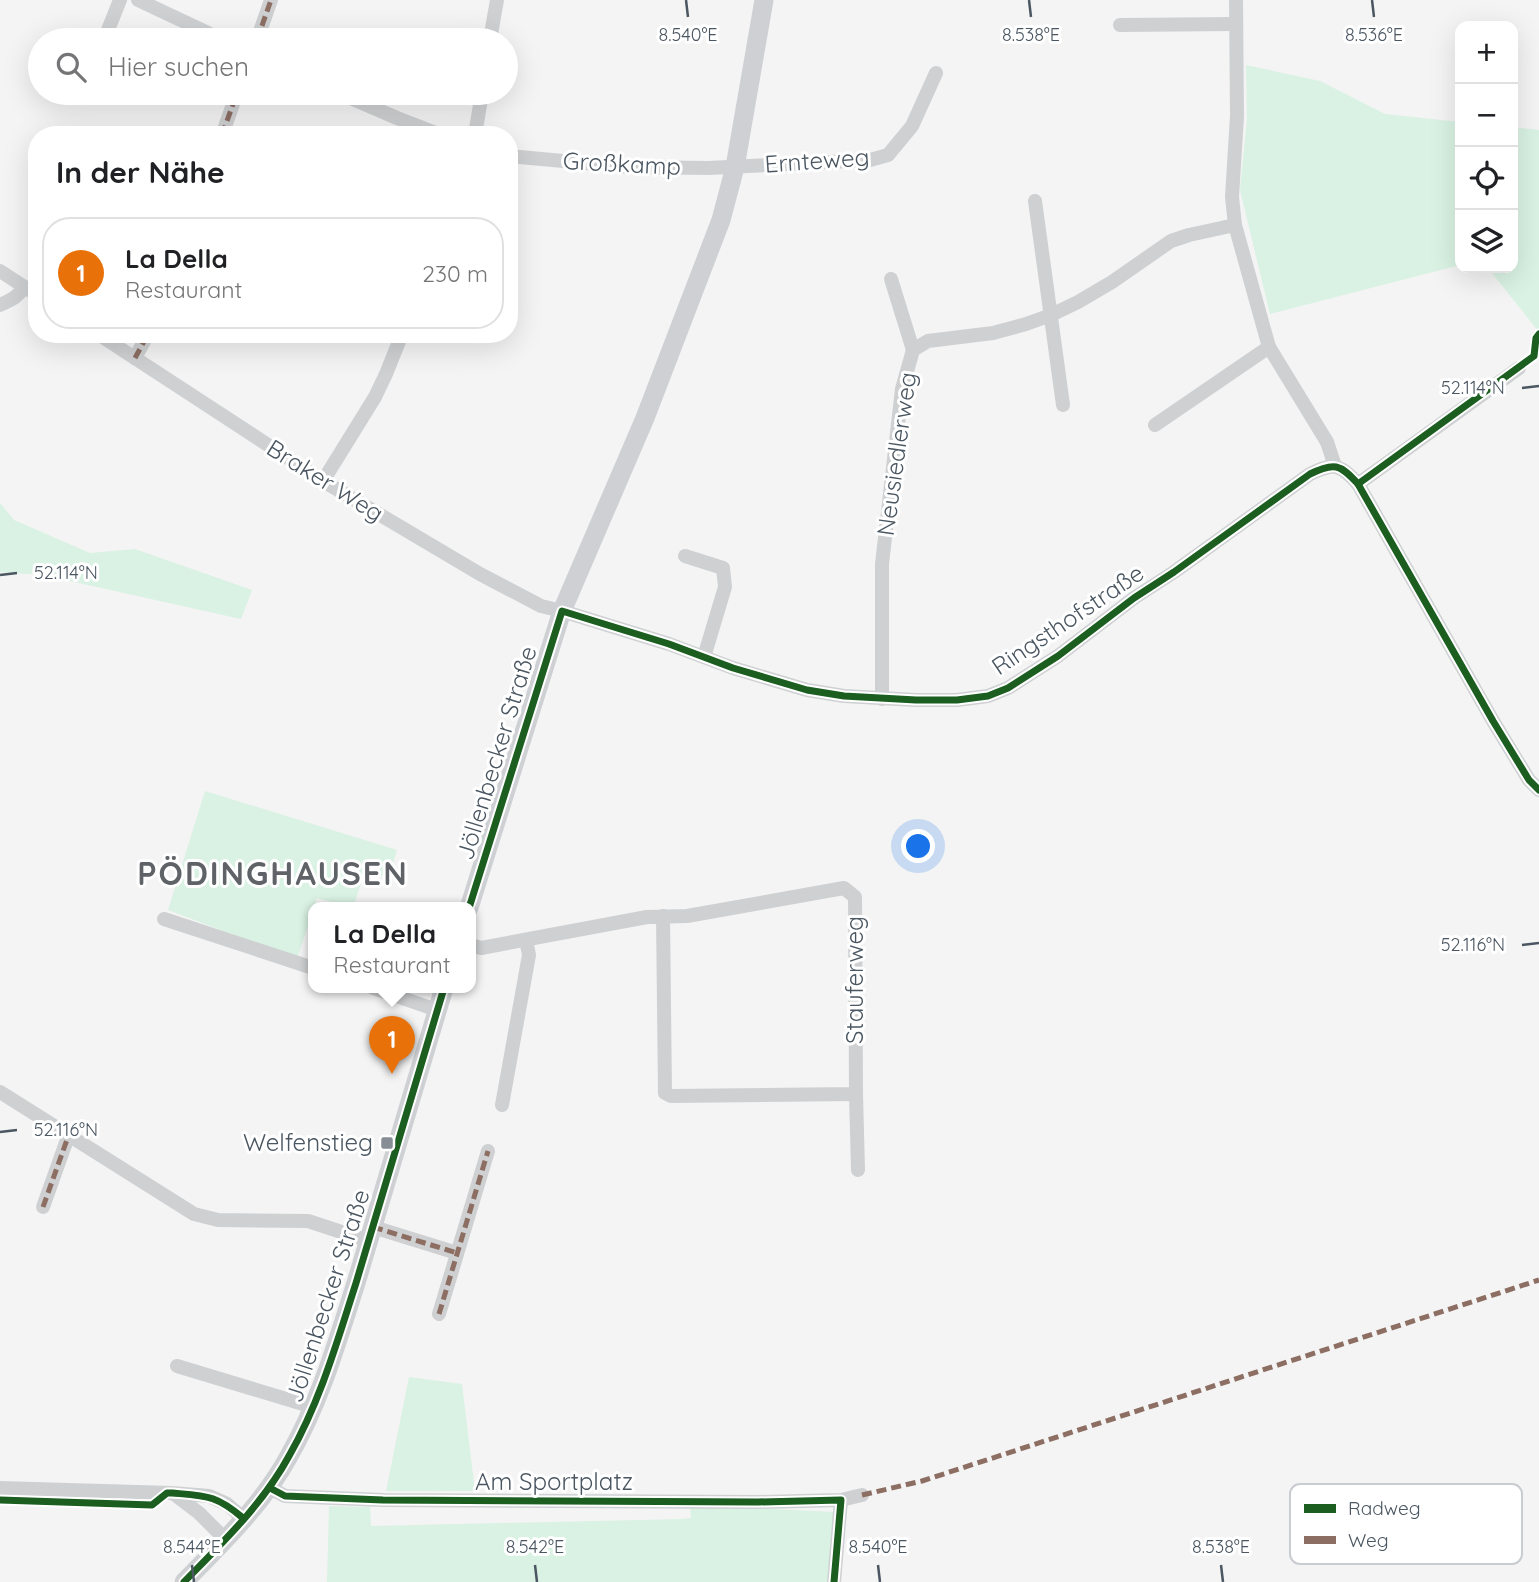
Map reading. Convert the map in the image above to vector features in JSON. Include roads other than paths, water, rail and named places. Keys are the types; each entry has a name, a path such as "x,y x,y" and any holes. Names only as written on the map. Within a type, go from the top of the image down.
{"main road":[{"name":"Jöllenbecker Straße","path":"471,902 562,611 650,405 721,220 735,167 764,0"},
{"name":"Jöllenbecker Straße","path":"184,1582 270,1488 289,1458 313,1407 330,1363 371,1234 442,993"}],"street":[{"path":"109,28 120,0"},
{"path":"138,0 198,28"},
{"path":"261,28 271,0"},
{"path":"492,28 497,0"},
{"path":"1236,0 1237,116 1231,197 1269,347 1327,442 1335,466 1346,471 1358,484 1493,721 1529,780 1539,790"},
{"path":"1120,25 1236,24"},
{"name":"Ernteweg","path":"735,167 870,160 888,155 912,126 936,73"},
{"path":"225,126 233,105"},
{"path":"367,105 418,126"},
{"path":"476,126 480,105"},
{"name":"Großkamp","path":"518,157 628,167 735,167"},
{"path":"1035,201 1063,405"},
{"name":"Neusiedlerweg","path":"882,699 881,564 902,389 913,349 928,341 993,333 1051,314 1078,303 1171,241 1236,225"},
{"path":"0,271 28,290"},
{"path":"891,279 913,349"},
{"path":"0,305 28,292"},
{"name":"Braker Weg","path":"112,343 323,481 480,574 541,606 562,611"},
{"path":"135,358 143,343"},
{"path":"323,481 375,397 398,343"},
{"path":"1155,425 1269,347"},
{"path":"1358,484 1519,368"},
{"name":"Ringsthofstraße","path":"562,611 807,690 882,699 957,700 988,696 1008,688 1058,656 1134,598 1310,474 1335,466"},
{"path":"685,556 723,568 725,587 704,657"},
{"name":"Stauferweg","path":"476,946 481,948 646,917 687,916 844,888 855,897 858,1170"},
{"path":"663,916 665,1093 671,1096 856,1094"},
{"path":"164,919 308,966"},
{"path":"502,1105 529,955 526,940"},
{"path":"388,993 437,1010"},
{"path":"0,1091 194,1214 218,1220 308,1221 457,1253"},
{"path":"43,1207 69,1135"},
{"path":"439,1314 488,1151"},
{"path":"177,1366 313,1407"},
{"path":"0,1488 209,1496 227,1504 243,1518"},
{"name":"Am Sportplatz","path":"270,1488 285,1496 383,1500 758,1502 841,1500 862,1496"},
{"path":"173,1493 199,1513 225,1539"},
{"path":"835,1582 841,1500"}],"place":[{"name":"La Della","path":"392,1074"},
{"name":"Welfenstieg","path":"387,1143"}],"district":[{"name":"PÖDINGHAUSEN","path":"273,874"}]}
